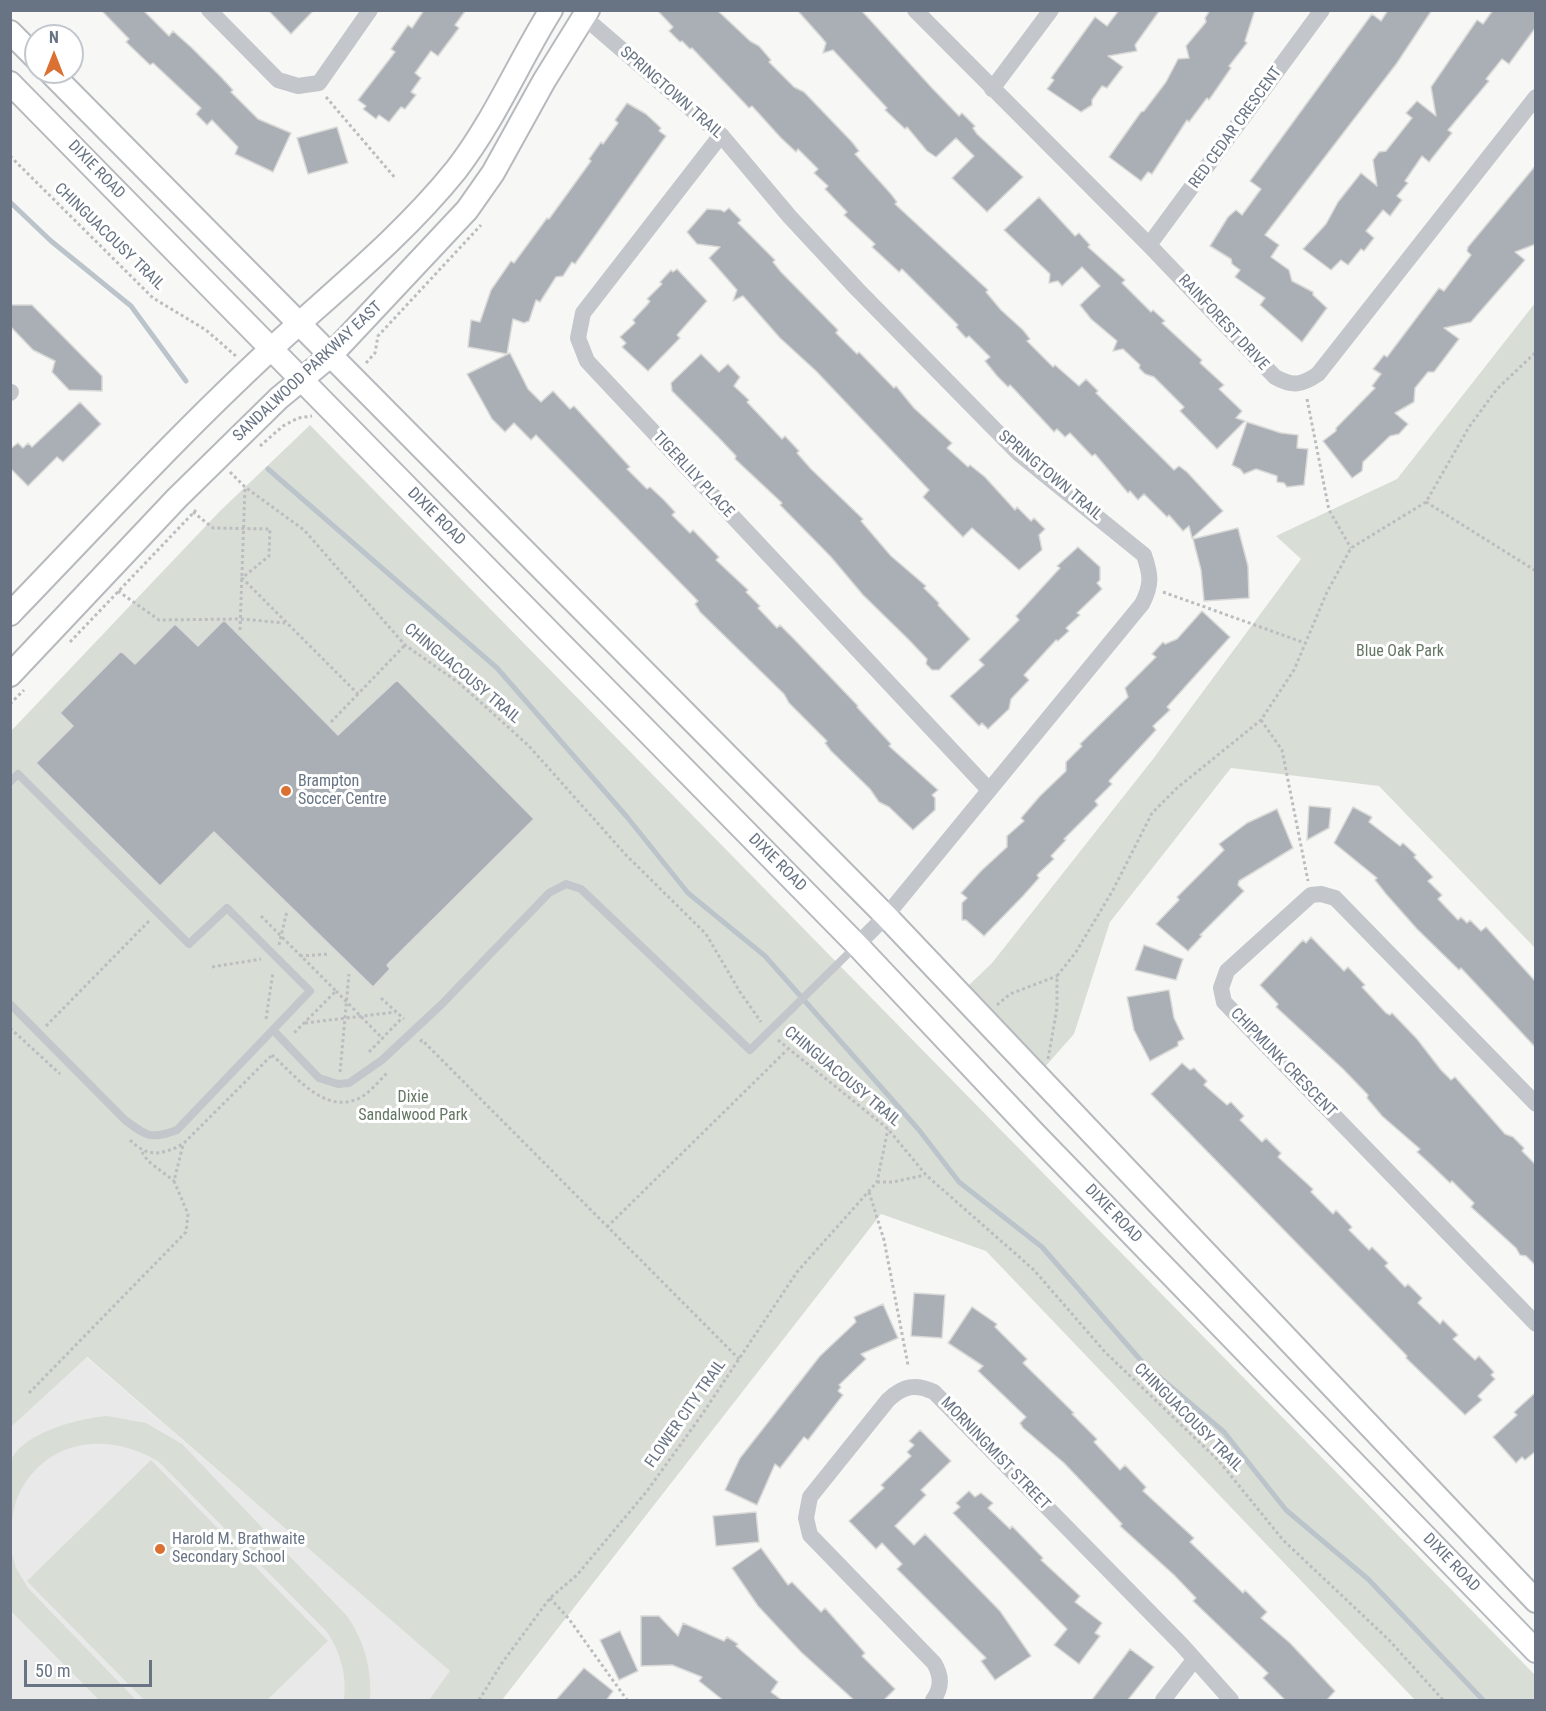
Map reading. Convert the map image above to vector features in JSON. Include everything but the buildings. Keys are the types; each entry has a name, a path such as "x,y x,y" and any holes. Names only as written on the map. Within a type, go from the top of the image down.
{"main road":[{"path":"10,614 272,348 362,268 454,171 474,145 523,54 550,10"},
{"name":"SANDALWOOD PARKWAY EAST","path":"18,682 101,578 185,505 279,398 330,356 467,210 493,173 544,81 586,14"},
{"path":"10,32 24,46"},
{"name":"DIXIE ROAD","path":"10,83 857,945 1035,1134 1536,1651"},
{"path":"62,84 886,916 1536,1601"}],"street":[{"path":"209,10 278,80 298,86 319,83 370,10"},
{"name":"RAINFOREST DRIVE","path":"915,10 1149,245 1275,377 1288,384 1304,384"},
{"path":"992,89 1051,10"},
{"name":"RED CEDAR CRESCENT","path":"1149,245 1323,10"},
{"name":"SPRINGTOWN TRAIL","path":"586,14 721,135 790,217 857,289 1018,453 1144,555 1151,574 1151,588"},
{"path":"1304,384 1318,374 1536,97"},
{"name":"TIGERLILY PLACE","path":"721,135 583,313 578,338 587,361 989,790"},
{"path":"857,945 886,916 1142,604 1151,588"},
{"path":"1311,895 1321,894 1335,898 1536,1104"},
{"name":"CHIPMUNK CRESCENT","path":"1311,895 1227,971 1221,988 1224,1002 1536,1324"},
{"name":"MORNINGMIST STREET","path":"933,1701 940,1688 939,1670 934,1663 810,1535 806,1526 810,1497 888,1400 905,1388 923,1387 934,1392 1182,1645 1231,1701"},
{"path":"1163,1701 1194,1660"}],"lane":[{"path":"10,782 18,774 156,914 189,944 227,908 310,991 177,1130 159,1137 143,1134 125,1120 10,1004"},
{"path":"273,1030 319,1078 338,1084 350,1083 363,1076 414,1030 549,892 566,884 581,889 750,1050 782,1016 857,945"}],"path":[{"path":"326,97 396,178"},
{"name":"CHINGUACOUSY TRAIL","path":"10,156 153,298 206,330 227,347"},
{"path":"982,1018 1010,994 1058,976 1076,952 1113,890 1152,813 1177,788 1262,720 1282,692 1327,592 1351,548 1426,502 1469,427 1497,389 1536,352"},
{"path":"1304,384 1329,510 1351,548"},
{"path":"257,449 283,426 298,418 311,418"},
{"path":"224,481 240,465"},
{"name":"CHINGUACOUSY TRAIL","path":"231,473 245,487 304,530 405,645 459,683 528,745 626,855 706,934 740,992 768,1030 788,1050 855,1100 888,1129 926,1175 1034,1270 1105,1352 1218,1461 1283,1540 1389,1640 1443,1701"},
{"path":"240,630 245,487"},
{"path":"1426,502 1536,571"},
{"path":"64,649 119,592 185,505 201,504"},
{"path":"185,505 213,528 270,529 269,556 242,578"},
{"path":"101,578 159,620 241,619 287,623"},
{"path":"242,578 358,694"},
{"path":"1151,588 1305,643"},
{"path":"331,722 405,645"},
{"path":"10,704 18,682"},
{"path":"1262,720 1282,750 1311,895"},
{"path":"266,1021 275,956 287,911"},
{"path":"28,1044 156,914"},
{"path":"261,916 383,1039"},
{"path":"348,1071 338,1072 349,974"},
{"path":"1044,1084 1057,1008 1058,976"},
{"path":"141,1151 155,1153 170,1151 183,1144 336,991"},
{"path":"381,998 739,1359"},
{"path":"304,1024 396,1012"},
{"path":"368,1053 402,1018"},
{"path":"10,1028 63,1077"},
{"path":"294,1033 302,1041"},
{"path":"414,1048 422,1040"},
{"path":"607,1227 788,1050"},
{"path":"272,1055 314,1093 337,1103 352,1101 365,1095 389,1071"},
{"path":"337,1103 338,1084"},
{"name":"FLOWER CITY TRAIL","path":"479,1701 502,1663 550,1598 577,1575 647,1491 797,1272 877,1182 888,1129"},
{"path":"29,1393 186,1232 188,1214 174,1181 148,1161 123,1134"},
{"path":"174,1181 183,1144"},
{"path":"877,1182 894,1182 926,1175"},
{"path":"869,1192 884,1240 908,1365"},
{"path":"550,1598 569,1619 627,1701"}],"shaded area":[{"name":"Harold M. Brathwaite Secondary School","path":"86,1357 451,1671 429,1700 11,1700 11,1427"}],"green space":[{"name":"Blue Oak Park","path":"1535,303 1535,948 1379,786 1231,768 1110,922 1074,1034 1044,1068 968,986 992,963 1153,759 1301,559 1276,536 1397,479"},
{"name":"Dixie Sandalwood Park","path":"310,425 1535,1675 1535,1700 1415,1700 986,1251 881,1214 502,1700 429,1700 450,1671 87,1357 11,1427 11,731 220,511"},
{"path":"107,1416 146,1423 182,1444 347,1616 366,1656 370,1678 370,1700 344,1700 345,1682 342,1665 327,1632 159,1462 140,1452 120,1446 100,1444 80,1446 61,1452 44,1462 30,1477 18,1496 11,1532 8,1477 10,1463 16,1452 38,1435 52,1429 82,1420"},
{"path":"151,1460 328,1641 267,1700 144,1700 27,1581"},
{"path":"10,1548 16,1568 28,1588 136,1700 99,1700 11,1611"}],"waterway":[{"path":"10,202 51,241 131,306 186,381"},
{"path":"268,469 497,668 627,817 688,893 765,956 919,1130 959,1182 1042,1247 1144,1364 1224,1432 1286,1510 1368,1579 1483,1700"}],"place":[{"name":"Brampton Soccer Centre","path":"286,791"},
{"name":"Harold M. Brathwaite Secondary School","path":"160,1549"}]}
